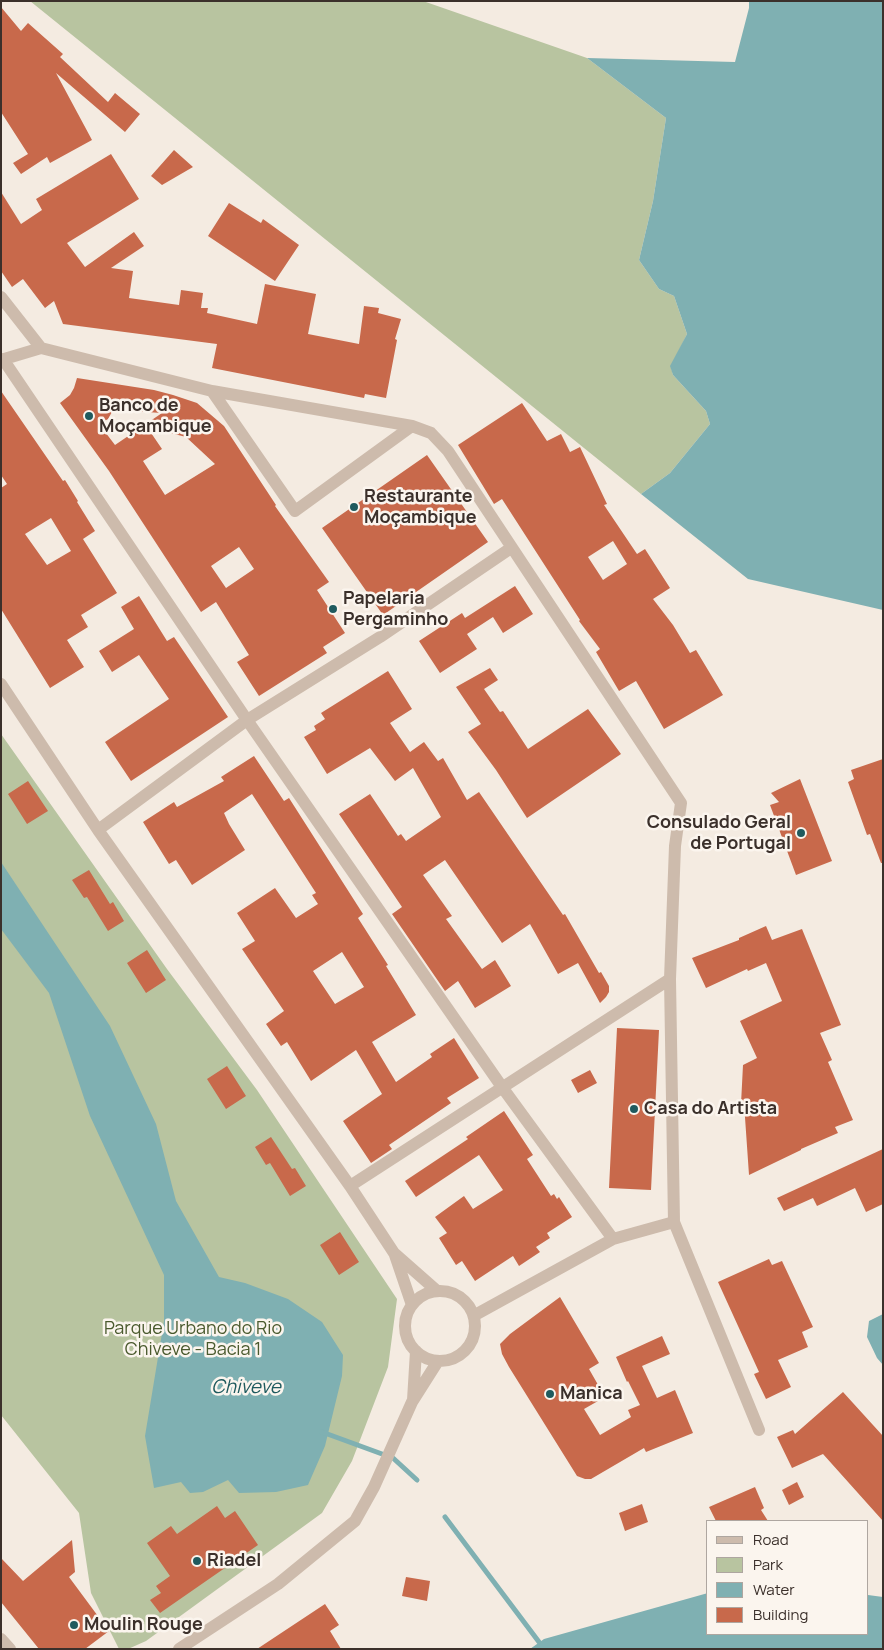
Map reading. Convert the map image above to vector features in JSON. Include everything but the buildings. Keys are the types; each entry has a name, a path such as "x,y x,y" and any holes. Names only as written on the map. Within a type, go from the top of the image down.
{"street":[{"path":"1,297 41,348"},
{"path":"613,1239 502,1087 247,720 2,359 41,348 212,391 412,426 431,433 448,451 681,803 674,846 670,979 674,1222 759,1430"},
{"path":"212,391 295,511 412,426"},
{"path":"98,830 247,720 380,637 511,548"},
{"path":"3,689 98,830 350,1186 394,1253 412,1305"},
{"path":"350,1186 670,979"},
{"path":"475,1315 613,1239 674,1222"},
{"path":"394,1253 436,1290"},
{"path":"436,1290 452,1292 466,1301 475,1315 476,1327 473,1339 467,1349 454,1358 438,1361 426,1358 416,1351 407,1337 405,1329 405,1320 412,1305 422,1295 436,1290"},
{"path":"412,1402 416,1351"},
{"path":"179,1649 278,1584 355,1521 374,1487 412,1402 438,1361"},
{"path":"1,1639 10,1649"}],"green space":[{"path":"30,1 423,1 587,58 666,118 653,201 639,260 659,289 674,296 687,334 671,367 673,375 706,411 710,424 670,473 641,494"},
{"name":"Parque Urbano do Rio Chiveve - Bacia 1","path":"1,734 167,969 257,1090 397,1299 388,1367 352,1461 322,1513 146,1641 128,1649 119,1649 91,1593 79,1513 1,1415"}],"water":[{"path":"749,1 883,1 883,610 748,579 641,494 670,473 710,424 706,411 673,375 670,366 687,334 674,296 659,289 639,260 653,201 666,118 587,58 735,62 749,8"},
{"name":"Chiveve","path":"1,862 110,1026 156,1124 176,1201 219,1277 245,1283 288,1299 322,1322 343,1355 342,1376 325,1446 308,1485 276,1492 239,1493 228,1480 203,1492 190,1493 181,1482 154,1488 145,1436 164,1321 164,1275 90,1116 49,993 1,929"},
{"path":"883,1314 883,1365 877,1358 867,1337 869,1321"},
{"path":"706,1594 706,1635 869,1635 869,1595 883,1597 883,1649 530,1649 544,1639"}],"waterway":[{"path":"322,1432 393,1458 417,1480"},
{"path":"445,1517 539,1642"}],"place":[{"name":"Banco de Moçambique","path":"89,416"},
{"name":"Restaurante Moçambique","path":"354,507"},
{"name":"Papelaria Pergaminho","path":"333,609"},
{"name":"Consulado Geral de Portugal","path":"801,833"},
{"name":"Casa do Artista","path":"634,1109"},
{"name":"Manica","path":"550,1394"},
{"name":"Riadel","path":"197,1561"},
{"name":"Moulin Rouge","path":"74,1625"}]}
